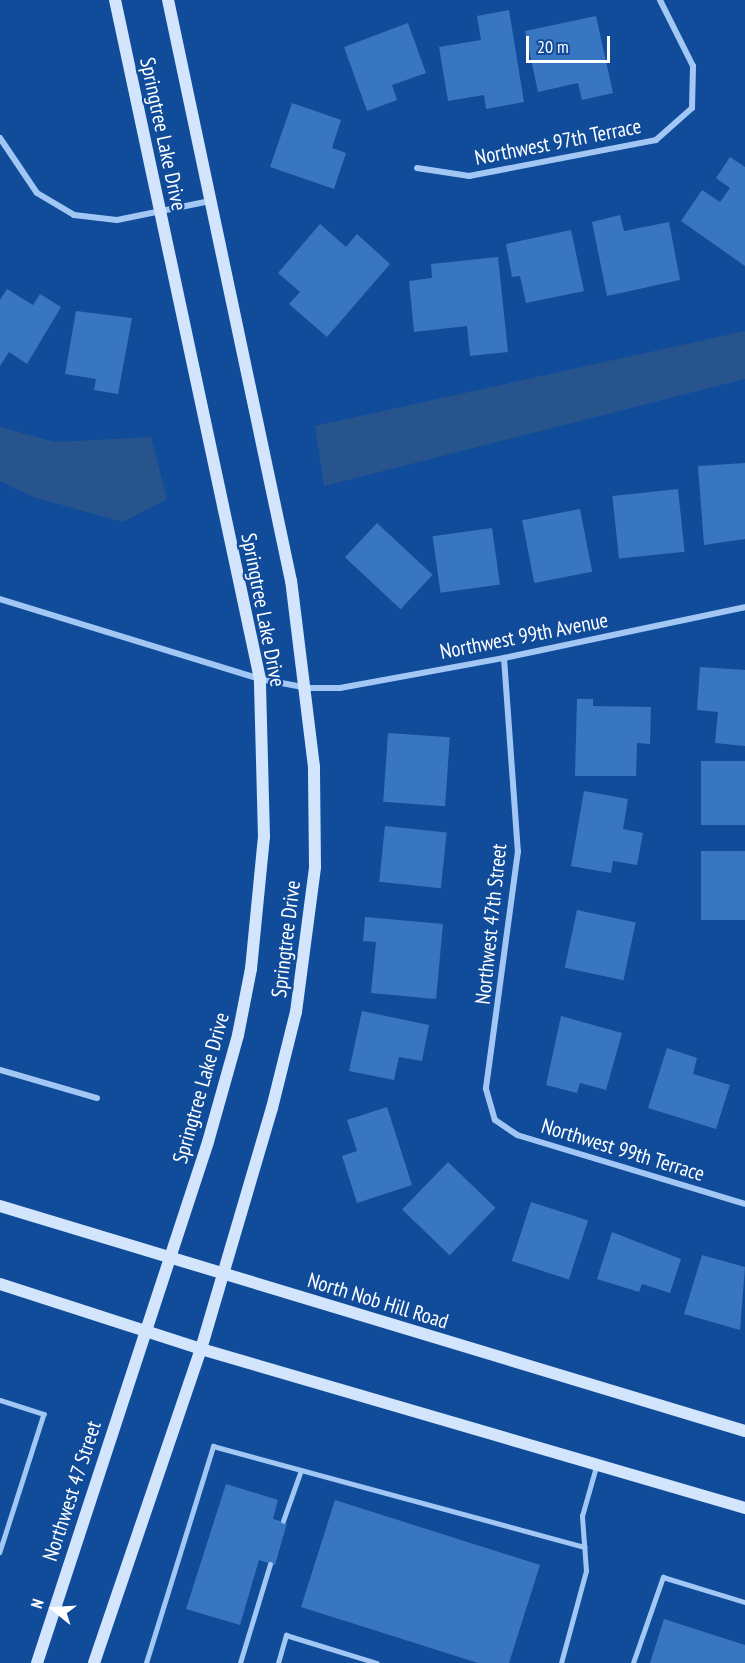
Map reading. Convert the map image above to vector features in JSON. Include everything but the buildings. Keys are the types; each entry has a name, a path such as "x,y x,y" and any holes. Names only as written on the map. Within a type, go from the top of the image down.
{"street":[{"name":"Springtree Lake Drive","path":"115,0 260,679 264,837 251,969 208,1142 144,1330"},
{"name":"Springtree Lake Drive","path":"168,0 279,523"},
{"name":"Northwest 97th Terrace","path":"417,168 469,176 656,140 692,108 693,66 660,0"},
{"path":"0,138 37,193 74,215 117,220 160,214 211,201"},
{"name":"Springtree Drive","path":"201,1349 272,1108 305,960 315,867 308,688 279,523"},
{"name":"Northwest 99th Avenue","path":"0,599 260,679 308,688 340,688 504,658 745,607"},
{"name":"Northwest 47th Street","path":"495,1120 486,1089 518,851 504,658"},
{"path":"0,1070 97,1098"},
{"name":"Northwest 99th Terrace","path":"495,1120 517,1136 745,1204"},
{"name":"North Nob Hill Road","path":"0,1206 745,1431"},
{"path":"0,1284 201,1349 745,1508"},
{"name":"Northwest 47 Street","path":"37,1663 144,1330"},
{"path":"94,1663 201,1349"}],"lane":[{"path":"0,1400 44,1414 0,1552"},
{"path":"146,1663 213,1446 300,1473 584,1547"},
{"path":"561,1663 586,1571 582,1516 596,1466"},
{"path":"282,1521 300,1473"},
{"path":"240,1663 270,1564"},
{"path":"633,1663 663,1578 745,1602"},
{"path":"278,1663 286,1635 376,1663"}],"water":[{"path":"745,331 745,379 324,486 315,426"},
{"path":"0,427 55,442 151,437 167,499 123,522 33,497 0,481"}]}
